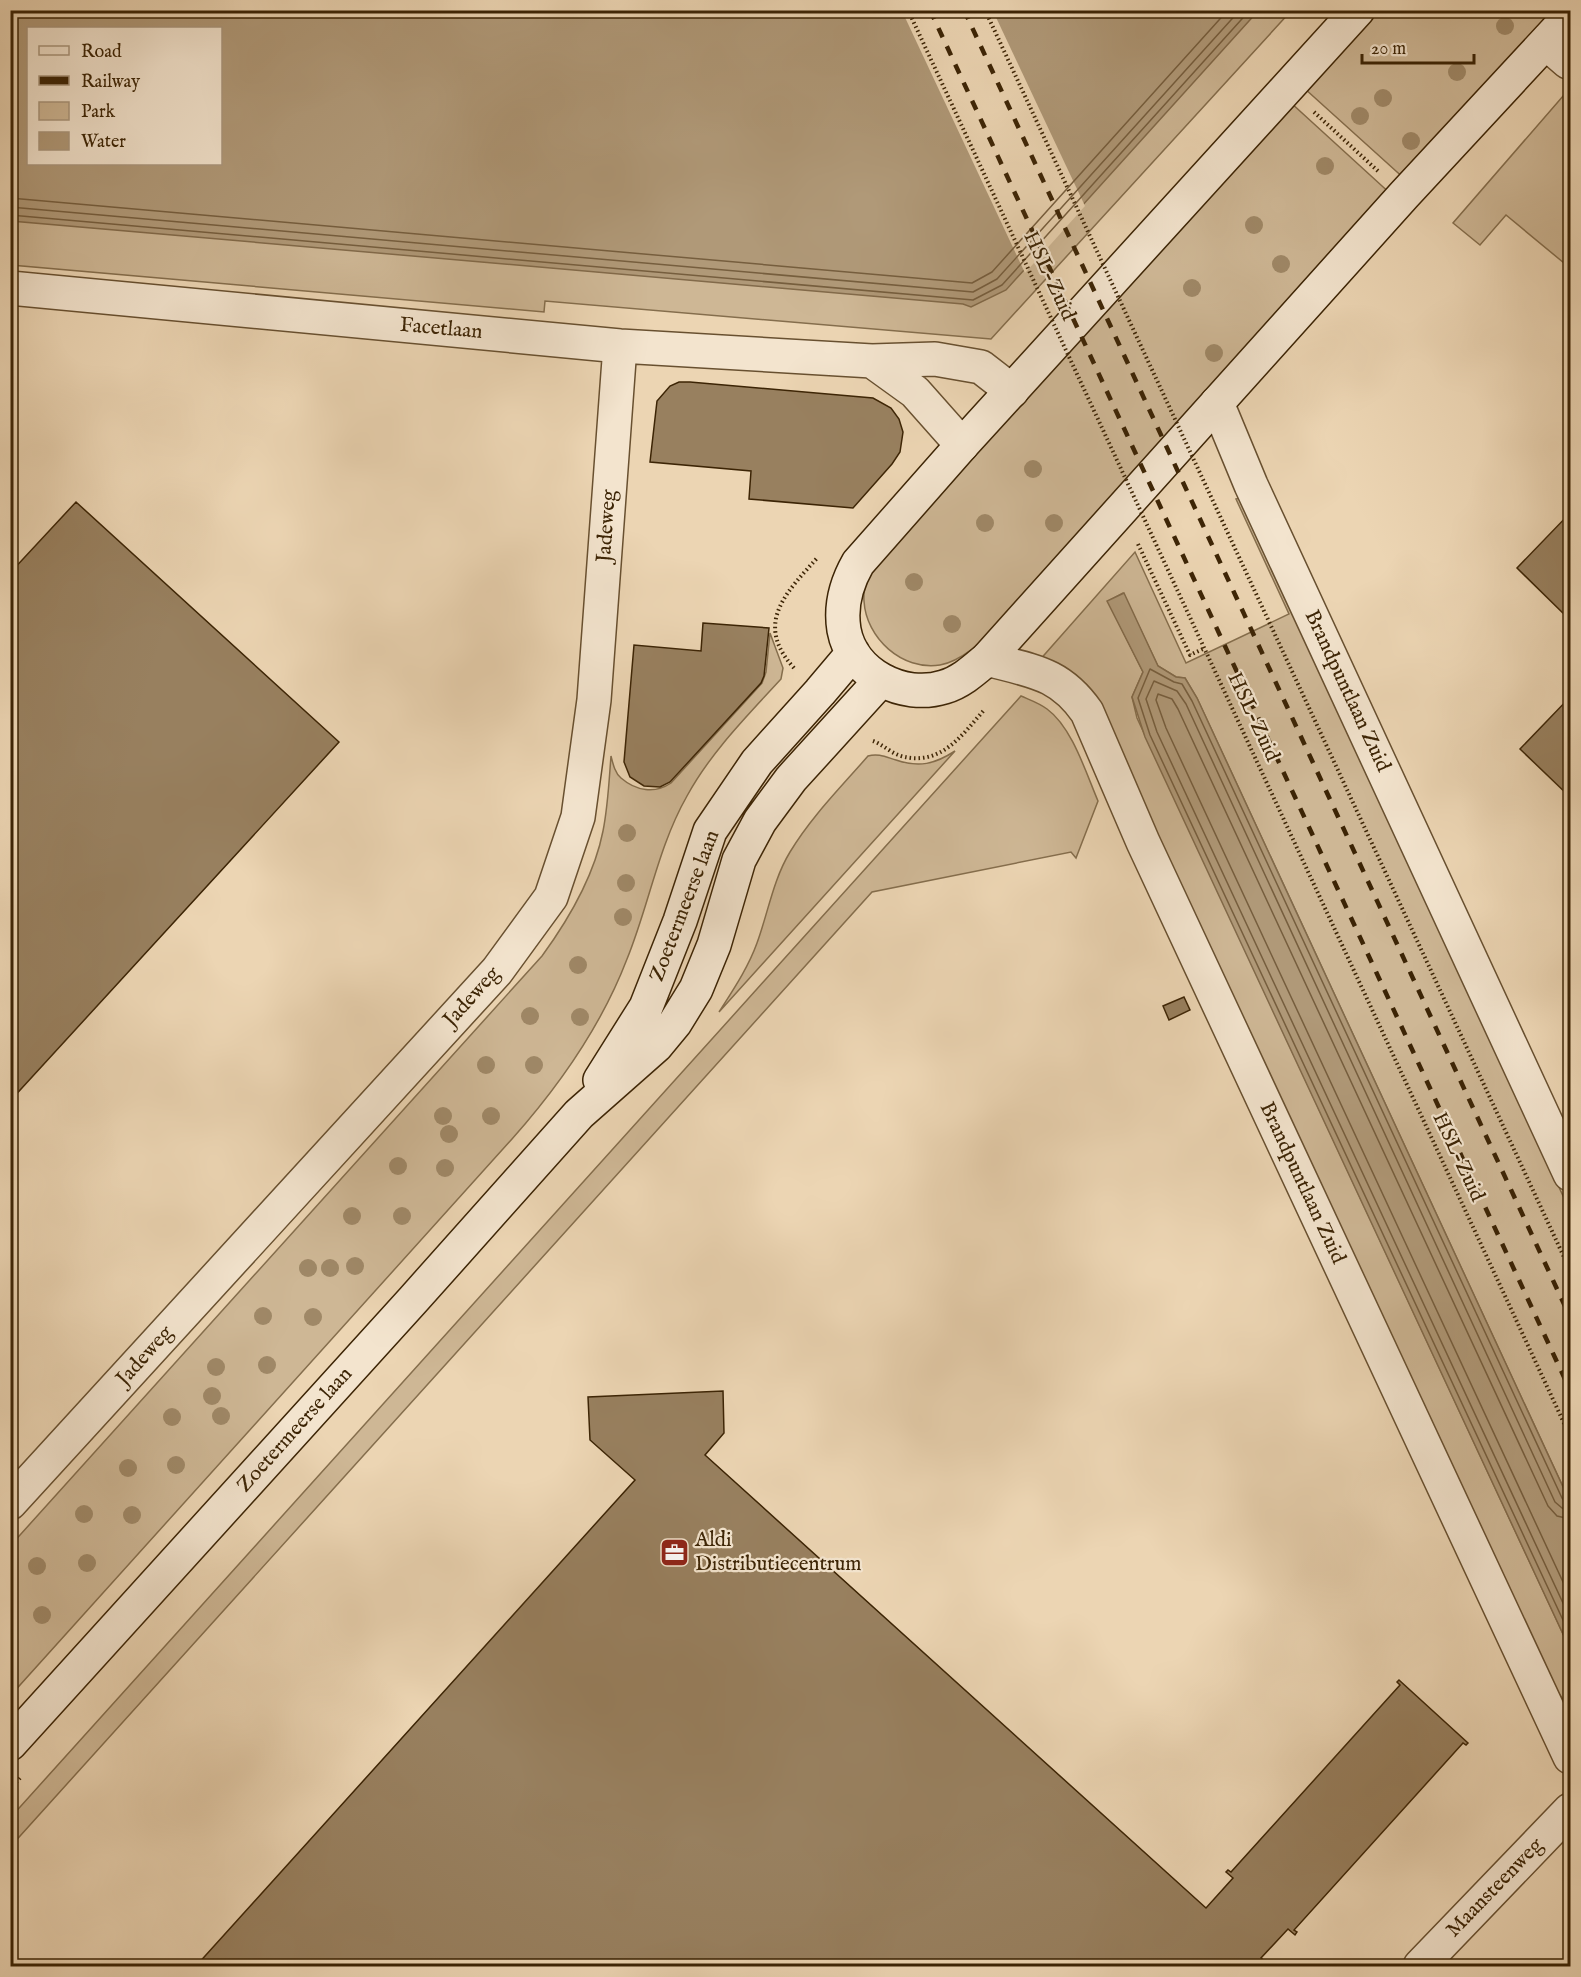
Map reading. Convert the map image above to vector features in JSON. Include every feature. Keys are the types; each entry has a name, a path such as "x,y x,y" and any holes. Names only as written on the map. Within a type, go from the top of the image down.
{"street":[{"path":"1358,10 962,445 858,563 849,578 842,610 844,630 853,653 866,669 881,680 902,689 937,689 959,681 987,659 1404,195 1557,52 1570,16"},
{"name":"Facetlaan","path":"10,288 620,346 872,361 935,359 981,367 1012,391"},
{"name":"Jadeweg","path":"10,1503 496,971 551,897 578,817 594,700 620,346"},
{"path":"872,361 915,392 962,445"},
{"name":"Brandpuntlaan Zuid","path":"1217,403 1251,485 1570,1174"},
{"name":"Zoetermeerse laan","path":"579,1114 646,1007 680,921 710,831 757,762 853,653"},
{"name":"Brandpuntlaan Zuid","path":"987,659 1050,677 1076,696 1087,712 1153,863 1570,1757"},
{"name":"Zoetermeerse laan","path":"10,1744 579,1114 656,1046 675,1023 696,989 714,945 740,860 760,821 791,778 881,680"},
{"name":"Maansteenweg","path":"1420,1966 1570,1810"}],"path":[{"name":"HSL-Zuid","path":"908,10 1570,1436"},
{"path":"985,10 1570,1270"},
{"path":"1288,88 1404,195"},
{"path":"1137,541 1190,655 1205,648"}],"green space":[{"path":"10,11 1291,11 991,339 545,301 544,312 11,265"},
{"path":"1374,11 1562,11 1407,181 1304,88"},
{"path":"1570,88 1570,268 1506,215 1480,245 1453,223"},
{"path":"1290,102 1393,196 1011,615 987,637 959,658 940,665 912,663 888,649 871,627 866,615 864,594 868,574"},
{"path":"1240,498 1570,1211 1570,1502 1197,698 1185,678 1176,677 1158,666 1123,593 1108,601 1143,672 1132,697 1137,718 1570,1649 1570,1703 1563,1699 1549,1681 1104,722 1038,662 1135,552 1186,663 1289,614 1236,499"},
{"path":"770,633 783,668 781,679 718,749 687,796 668,835 635,939 617,984 592,1032 563,1076 512,1139 11,1695 11,1545 542,956 579,897 599,848 605,822 611,756 617,774 633,786 652,790 671,783 762,683 766,672"},
{"path":"1021,696 1047,709 1064,727 1098,801 1076,858 1071,852 872,892 11,1846 11,1817"},
{"path":"955,751 719,1012 740,979 753,952 775,885 790,852 817,814 868,756 879,755 920,764 934,762"}],"water":[{"path":"10,11 1258,11 1006,290 971,307 963,304 11,221"},
{"path":"1124,593 1158,666 1176,677 1185,678 1197,698 1570,1502 1570,1649 1145,737 1132,697 1143,672 1107,601"}],"pier":[{"path":"902,11 993,11 1085,206 1025,273"}],"building":[{"path":"679,382 873,398 891,408 899,419 903,432 900,452 853,508 749,499 751,471 650,462 657,401 670,386"},
{"path":"76,502 339,742 10,1101 10,573"},
{"path":"1570,513 1570,620 1517,568"},
{"path":"703,623 769,628 764,676 761,683 670,782 660,787 644,786 630,777 624,762 634,645 701,651"},
{"path":"1570,697 1570,797 1520,749"},
{"path":"1184,997 1190,1010 1169,1020 1163,1006"},
{"path":"723,1391 724,1433 705,1455 1206,1908 1233,1878 1226,1872 1228,1870 1231,1872 1400,1685 1397,1682 1399,1680 1468,1743 1466,1745 1463,1743 1294,1930 1297,1932 1295,1935 1288,1929 1261,1958 1265,1961 1260,1966 196,1966 635,1480 590,1440 588,1397"}],"railway":[{"path":"930,10 1570,1390"},
{"path":"964,10 1570,1317"}],"place":[{"name":"Aldi Distributiecentrum","path":"674,1552"}]}
